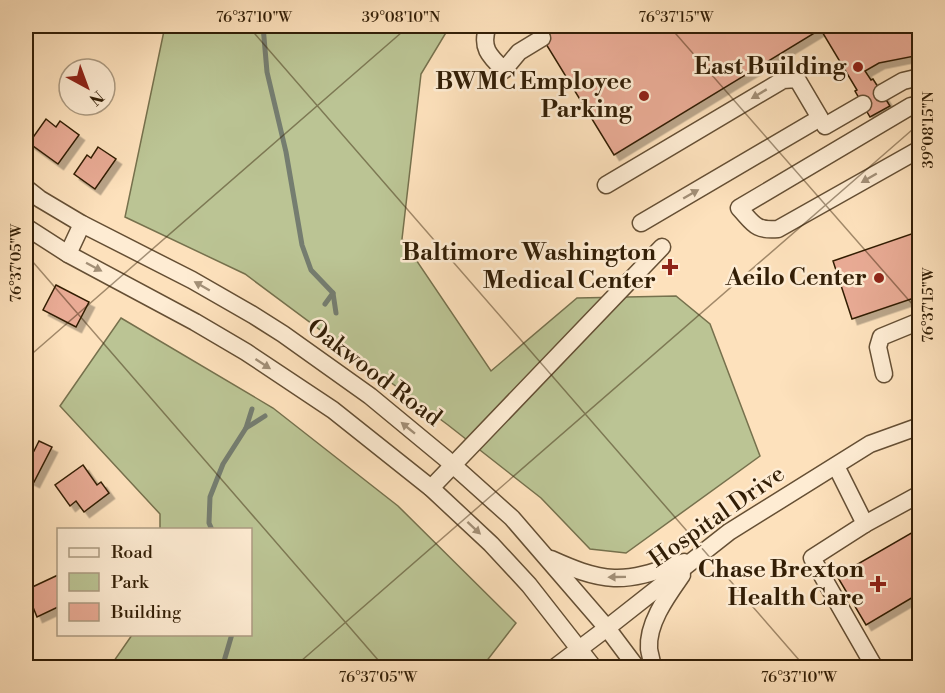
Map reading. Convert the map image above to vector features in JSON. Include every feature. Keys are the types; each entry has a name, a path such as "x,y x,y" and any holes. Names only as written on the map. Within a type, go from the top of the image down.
{"street":[{"path":"488,26 484,40 488,55 504,70 519,52 542,38"},
{"path":"882,93 903,81 920,77"},
{"path":"606,185 783,80 797,79 838,149"},
{"path":"903,81 915,105 740,208 757,228 778,230 920,149"},
{"path":"641,223 822,122 863,104"},
{"name":"Oakwood Road","path":"26,188 82,224 192,280 283,334 370,396 512,518 607,628 637,668"},
{"path":"68,254 82,224"},
{"path":"26,227 68,254 195,322 333,410 431,488 490,544 529,585 594,668"},
{"path":"431,488 662,247"},
{"path":"885,374 878,347 881,337 920,321"},
{"name":"Hospital Drive","path":"554,668 729,532 870,444 920,426"},
{"path":"836,466 865,524"},
{"path":"875,668 812,558 865,524 920,494"},
{"path":"546,557 576,570 618,578 646,574 694,559"},
{"path":"653,668 649,646 653,625 661,606 694,559"}],"green space":[{"path":"165,26 450,26 421,74 402,239 491,371 577,298 676,296 710,324 760,456 626,553 590,549 541,498 448,425 245,274 125,217"},
{"path":"121,318 273,408 398,506 516,623 482,667 103,667 114,661 131,636 252,636 252,528 160,528 160,514 60,406"}],"building":[{"name":"BWMC Employee Parking","path":"535,26 826,26 614,155"},
{"name":"East Building","path":"827,26 920,26 920,55 879,63 865,71 871,80 873,79 890,106 870,117 855,91 857,90 821,30"},
{"path":"46,119 56,127 60,121 79,135 58,164 29,143"},
{"path":"98,147 116,159 95,189 74,174 87,155 91,158"},
{"name":"Aeilo Center","path":"920,231 920,296 852,319 833,261"},
{"path":"56,285 89,302 76,327 43,310"},
{"path":"39,441 52,447 34,482 26,478 26,446 34,451"},
{"path":"83,465 97,485 101,482 109,493 84,512 76,501 70,506 55,485"},
{"path":"920,528 920,593 866,625 837,576"},
{"path":"57,575 57,607 37,617 26,590"}],"waterway":[{"path":"263,26 267,72 286,152 302,245 311,270 333,293 325,304"},
{"path":"333,293 336,313"},
{"path":"211,528 209,523 210,497 223,464 246,428 252,409"},
{"path":"246,428 265,416"},
{"path":"222,668 231,636"}],"place":[{"name":"East Building","path":"858,67"},
{"name":"BWMC Employee Parking","path":"644,96"},
{"name":"Baltimore Washington Medical Center","path":"670,267"},
{"name":"Aeilo Center","path":"879,278"},
{"name":"Chase Brexton Health Care","path":"878,584"}]}
